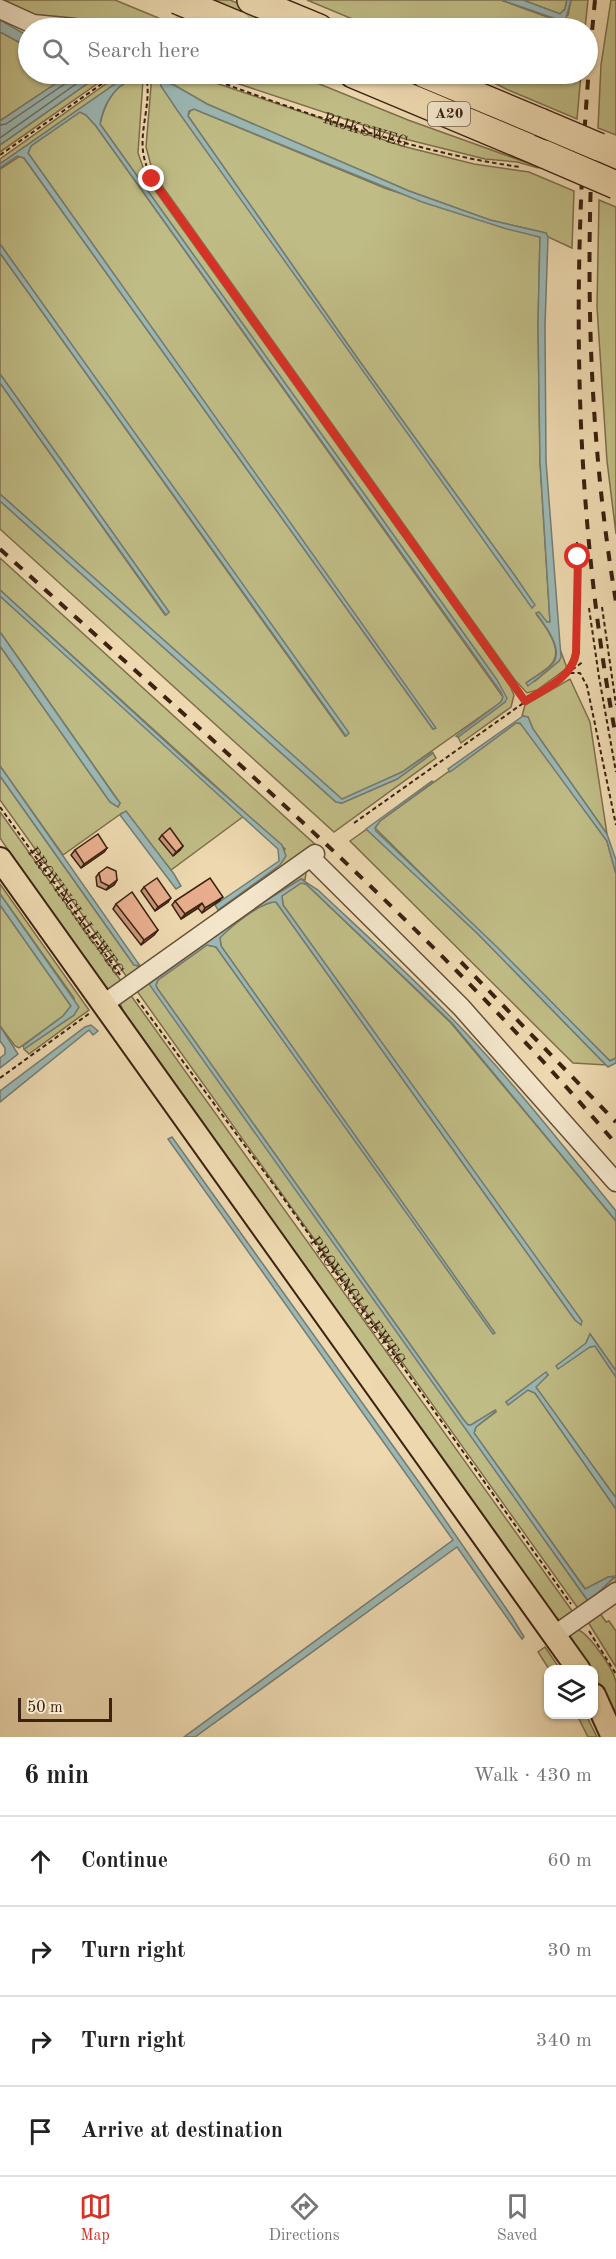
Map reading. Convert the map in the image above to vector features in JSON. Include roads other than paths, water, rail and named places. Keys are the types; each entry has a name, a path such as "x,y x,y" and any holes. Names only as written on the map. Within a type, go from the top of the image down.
{"highway":[{"path":"177,0 220,18"},
{"path":"271,5 298,18"},
{"name":"A20","path":"374,84 533,161 616,185"},
{"name":"A20","path":"449,84 616,154"}],"main road":[{"name":"PROVINCIALEWEG","path":"0,859 556,1634 576,1665"},
{"path":"598,1704 613,1737"}],"street":[{"path":"0,9 20,18"},
{"name":"PROVINCIALEWEG","path":"105,1003 313,856 461,1007 616,1182"},
{"path":"556,1634 616,1592"}],"water":[{"path":"501,0 523,0 560,14 565,9 567,0 571,0 566,18 553,18"},
{"path":"0,20 18,30 18,42 0,32"},
{"path":"55,84 87,84 0,145 0,121"},
{"path":"115,84 124,84 110,98 100,124 497,680 507,698 505,702 458,737 456,736 501,702 503,697 501,692 86,115 80,112 31,146 28,153 436,728 433,729 24,158 17,156 0,168 0,164"},
{"path":"161,84 174,85 207,104 409,191 490,220 546,233 548,237 545,326 546,461 561,657 528,686 526,683 548,668 556,656 551,636 536,613 539,612 547,622 550,622 540,462 538,325 540,237 422,202 194,109 189,111 188,116 358,359 515,576 535,605 532,608"},
{"path":"0,244 349,733 346,736 0,253"},
{"path":"0,374 169,612 166,615 0,383"},
{"path":"0,494 342,799 402,772 433,753 397,779 342,803 336,802 0,501"},
{"path":"0,590 282,845 286,856 280,865 218,910 215,905 279,861 278,849 0,596"},
{"path":"0,632 120,803 118,807 110,802 0,646"},
{"path":"523,716 528,717 533,729 607,834 616,860 616,874 607,841 520,723 516,723 450,772 448,769"},
{"path":"0,766 139,966 134,965 0,776"},
{"path":"432,781 380,821 375,828 376,831 497,947 610,1061 616,1058 616,1063 608,1067 478,934 366,829"},
{"path":"126,811 181,886 176,889 120,815"},
{"path":"301,879 318,890 412,978 486,1054 616,1211 616,1221 452,1023 306,884 301,883 282,896 283,905 582,1321 581,1325 575,1320 276,902 255,910 238,922 220,938 221,946 495,1333 493,1334 216,947 207,945 158,980 157,988 463,1419 471,1425 496,1411 476,1427 474,1433 585,1589 608,1577 615,1576 588,1601 149,984 262,903"},
{"path":"0,894 79,1007 74,1015 24,1049 23,1046 63,1016 71,1006 0,905"},
{"path":"91,1025 98,1031 93,1035 89,1030 0,1102 0,1091 85,1027"},
{"path":"0,1026 18,1054 0,1068 0,1058 5,1054 5,1048 0,1041"},
{"path":"172,1137 421,1485 512,1617 524,1637 522,1639 457,1547 195,1737 184,1737 453,1540 168,1139"},
{"path":"590,1334 616,1371 616,1377 595,1346 558,1369 556,1366 586,1343"},
{"path":"546,1372 548,1375 536,1387 616,1498 616,1509 535,1393 528,1390 508,1405 506,1402"}],"tunnel":[{"path":"190,18 215,0"}],"railway":[{"path":"593,18 595,0"},
{"path":"588,84 579,277 579,369 590,554 601,645 616,737"},
{"path":"593,132 590,249 592,367 600,485 616,602"},
{"path":"0,549 239,764 396,911 472,986 616,1144"},
{"path":"461,962 616,1122"}]}
